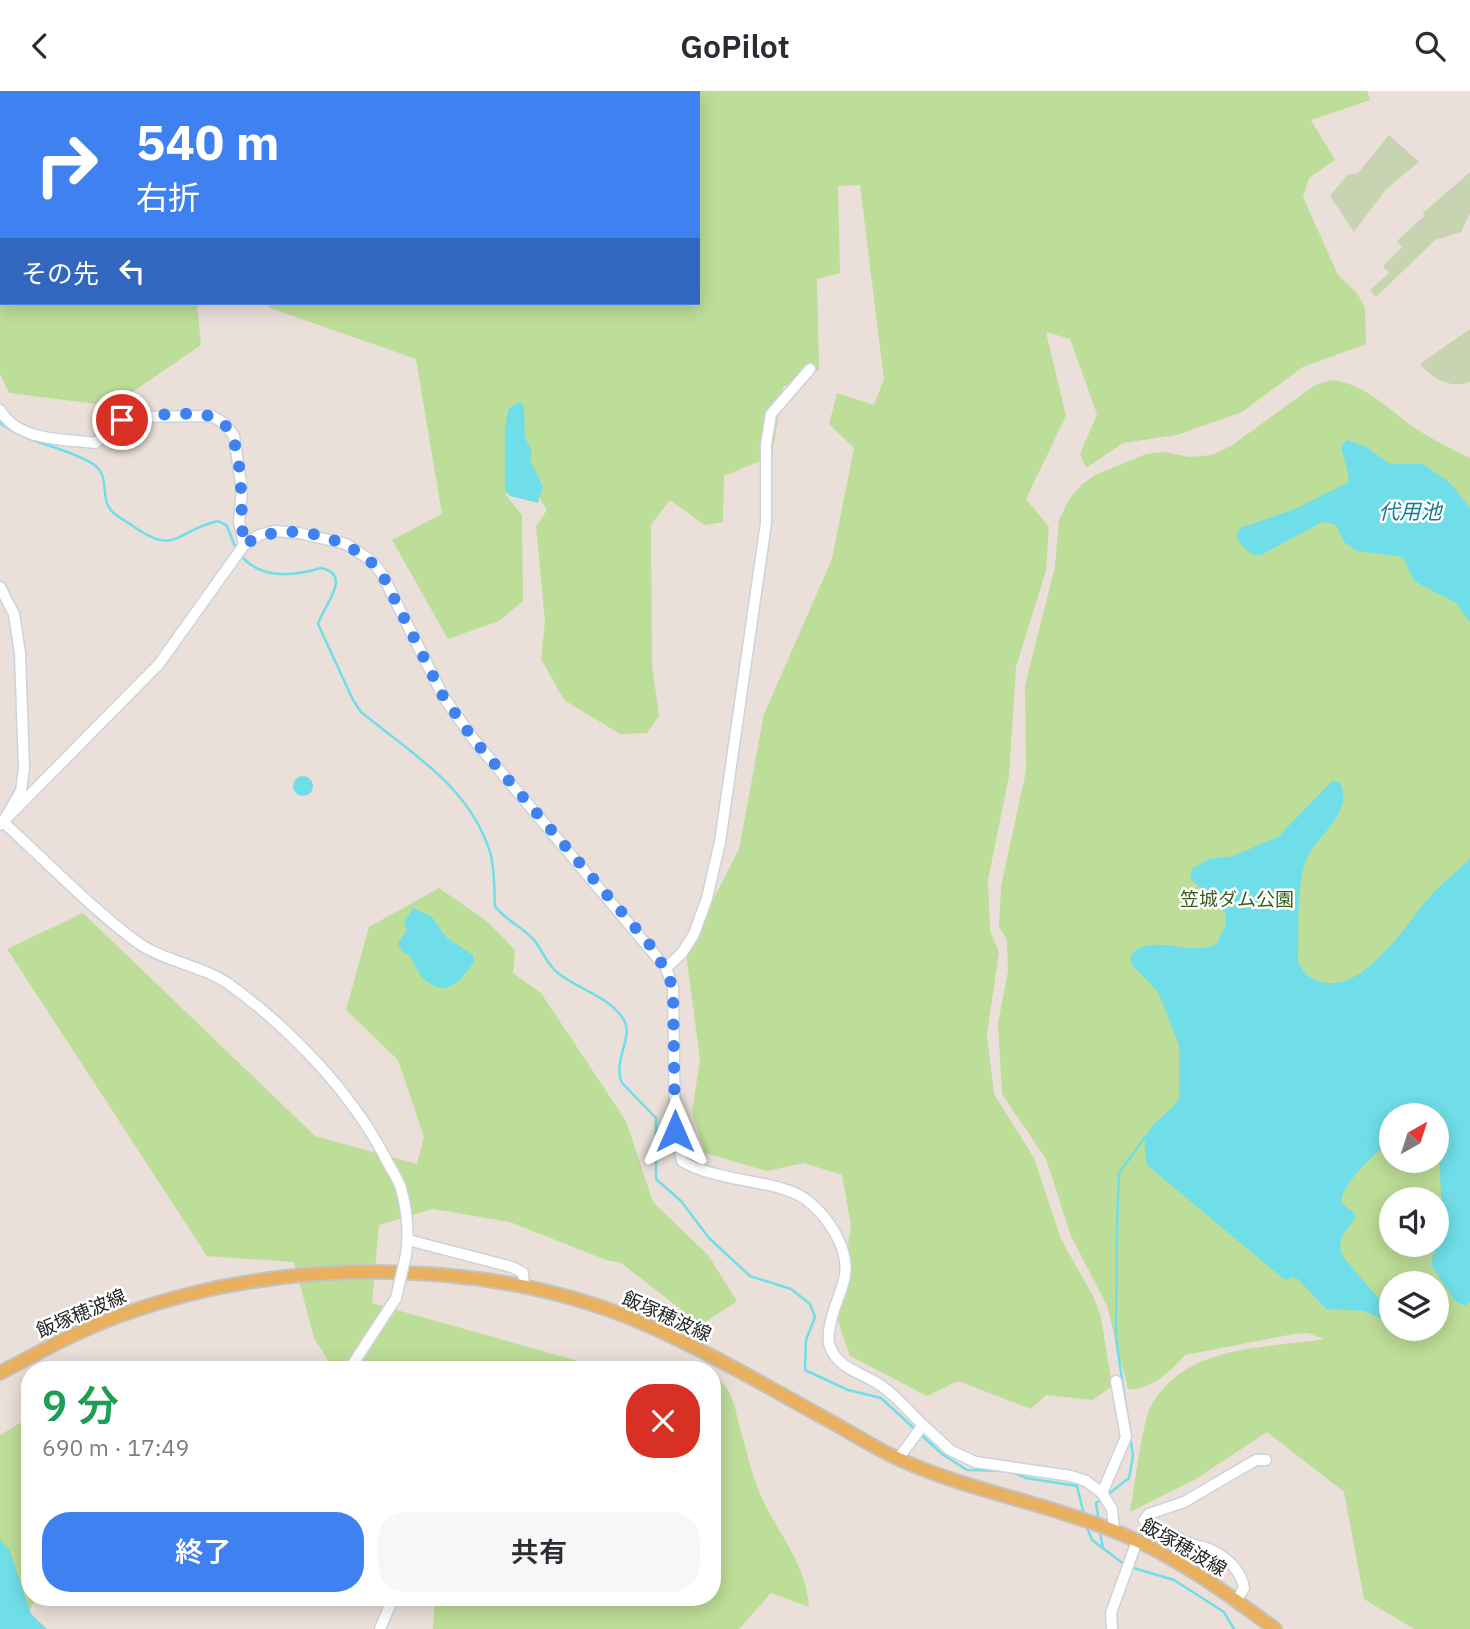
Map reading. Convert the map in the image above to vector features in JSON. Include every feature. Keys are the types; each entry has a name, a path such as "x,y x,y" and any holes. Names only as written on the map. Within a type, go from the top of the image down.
{"main road":[{"name":"飯塚穂波線","path":"22,1361 65,1338 125,1313 211,1289 327,1274 418,1273 524,1287 598,1308 670,1336 716,1361"},
{"name":"飯塚穂波線","path":"0,1373 21,1362"},
{"name":"飯塚穂波線","path":"721,1364 898,1459 962,1484 1114,1531 1137,1541 1180,1563 1275,1629"}],"street":[{"path":"666,968 682,953 694,934 707,898 720,842 766,523 766,445 771,414 810,369"},
{"path":"0,410 6,421 29,434 95,443 128,417 212,416 225,424 234,436 242,490 239,522 244,545"},
{"path":"1,823 159,664 244,545 259,535 274,531 323,539 359,551 382,574 443,696 474,740 656,952 666,968 673,987 675,1131 682,1161 699,1171 806,1199 824,1216 844,1258 845,1275 832,1317 829,1346 843,1366 881,1385 950,1450 975,1462 1071,1476 1086,1481 1102,1493 1112,1509 1114,1531"},
{"path":"0,587 13,614 20,653 24,768 21,791 1,823"},
{"path":"1,823 134,939 161,957 208,973 228,984 279,1025 328,1077 374,1134 402,1190 408,1240 396,1299 355,1361"},
{"path":"408,1240 512,1267 523,1272 524,1287"},
{"path":"1102,1493 1126,1437 1116,1381"},
{"path":"898,1459 923,1425"},
{"path":"1236,1601 1244,1588 1243,1581 1217,1551 1194,1545 1150,1527 1144,1520 1149,1514 1184,1502 1256,1460 1266,1460"},
{"path":"1112,1629 1111,1613 1137,1541"},
{"path":"1180,1563 1194,1545"},
{"path":"380,1629 390,1606"}],"green space":[{"path":"700,91 1367,91 1370,100 1311,120 1335,160 1309,178 1303,197 1338,275 1357,293 1365,308 1366,344 1303,367 1242,412 1177,435 1123,443 1086,468 1080,454 1097,414 1070,339 1046,332 1066,416 1026,499 1049,527 1046,571 1016,667 1009,776 988,880 990,931 999,952 987,1034 994,1094 1034,1158 1061,1239 1094,1298 1101,1317 1112,1386 1093,1400 1046,1395 1031,1409 958,1381 927,1396 850,1356 837,1318 851,1225 842,1175 804,1163 767,1171 705,1153 692,1112 700,1060 686,953 739,849 764,714 832,559 854,448 829,424 837,393 874,405 884,379 860,185 838,186 840,273 817,279 819,370 783,387 772,456 724,476 723,522 705,525 670,500 651,525 652,666 659,716 647,733 620,734 564,700 541,659 545,622 536,526 547,510 537,494 517,440 506,495 522,515 523,601 499,621 448,639 392,540 442,514 416,359 270,308 269,305 700,305"},
{"path":"1389,135 1419,162 1386,189 1354,232 1330,196 1347,175 1358,173"},
{"path":"1470,172 1470,213 1461,232 1435,240 1376,297 1370,290 1389,273 1383,266 1402,247 1397,241 1424,216 1423,213"},
{"path":"0,305 197,305 201,345 112,406 9,393 0,374"},
{"path":"1470,329 1470,382 1456,384 1442,381 1420,364"},
{"name":"笠城ダム公園","path":"1331,380 1355,386 1366,392 1416,429 1470,458 1470,1629 1414,1629 1364,1599 1344,1492 1267,1432 1196,1479 1130,1512 1148,1414 1166,1386 1184,1371 1205,1360 1228,1353 1324,1339 1308,1333 1294,1334 1185,1355 1152,1383 1128,1389 1107,1306 1071,1236 1046,1159 1002,1094 998,1023 1008,971 1007,940 999,927 1001,886 1026,771 1025,685 1055,567 1059,520 1068,501 1081,485 1095,475 1146,454 1165,452 1189,457 1212,455 1231,446 1315,385"},
{"path":"439,888 488,922 515,950 513,973 541,993 626,1121 653,1202 708,1255 737,1301 701,1325 621,1263 606,1260 510,1222 433,1209 379,1225 372,1303 578,1361 328,1361 314,1338 294,1262 207,1256 7,949 83,913 315,1136 417,1164 424,1137 398,1060 346,1010 369,927"},
{"path":"721,1382 724,1384 731,1396 757,1487 803,1576 809,1607 771,1593 739,1629 433,1629 434,1606 721,1606"},
{"path":"21,1422 21,1606 32,1606 16,1629 0,1629 0,1435"}],"water":[{"path":"520,402 524,406 525,438 532,451 530,460 543,487 538,503 510,496 505,490 505,425 509,408"},
{"name":"代用池","path":"1347,440 1366,447 1390,464 1423,464 1450,483 1470,508 1470,622 1456,603 1414,581 1403,557 1357,551 1345,543 1335,524 1322,522 1261,555 1249,552 1240,543 1236,535 1240,528 1295,509 1347,483 1349,478 1341,446"},
{"path":"299,776 307,776 313,786 307,796 299,796 293,790 293,782"},
{"path":"1333,780 1340,783 1343,793 1339,813 1307,858 1301,880 1298,961 1304,972 1321,982 1338,983 1354,977 1370,966 1399,936 1434,892 1470,859 1470,1301 1465,1306 1455,1301 1449,1292 1449,1271 1435,1271 1431,1265 1433,1257 1449,1257 1449,1187 1441,1187 1440,1173 1449,1173 1449,1103 1379,1103 1379,1151 1360,1169 1343,1195 1342,1203 1356,1215 1343,1235 1341,1251 1379,1299 1379,1318 1365,1311 1326,1309 1298,1279 1291,1277 1286,1281 1147,1165 1145,1141 1148,1133 1179,1099 1179,1045 1158,992 1131,964 1131,955 1150,945 1196,948 1217,943 1226,925 1226,914 1190,878 1192,869 1208,859 1233,856 1278,837"},
{"path":"413,908 431,916 447,938 473,955 474,962 464,976 452,985 445,988 431,984 421,976 412,959 399,946 398,943 407,930 404,923"},
{"path":"0,1540 9,1549 21,1584 21,1606 28,1606 31,1614 47,1629 0,1629"}],"waterway":[{"path":"0,423 22,436 93,464 103,477 107,503 111,510 145,534 167,541 218,521 226,525 237,550 254,567 275,574 321,568 331,572 336,584 318,624 353,700 361,712 436,773 468,808 490,852 494,872 495,906 499,911 532,938 558,973 602,999 624,1020 626,1034 620,1074 622,1083 656,1118 656,1179 681,1201 709,1238 750,1276 791,1289 810,1304 815,1317 806,1340 805,1370 848,1390 881,1398 942,1454 967,1470 1010,1471 1026,1478 1077,1486 1084,1515"},
{"path":"1106,1496 1129,1478 1133,1456 1116,1338 1119,1173 1146,1136"},
{"path":"1099,1522 1096,1503 1101,1500"},
{"path":"1086,1525 1092,1540 1124,1564"},
{"path":"1100,1532 1103,1549"},
{"path":"1130,1567 1174,1580 1224,1612 1234,1629"}],"route":[{"path":"122,420 128,417 212,416 225,424 234,436 242,490 239,522 244,545 259,535 274,531 299,533 346,544 372,561 382,574 443,696 474,740 656,952 666,968 673,987 675,1008 675,1131"}]}
